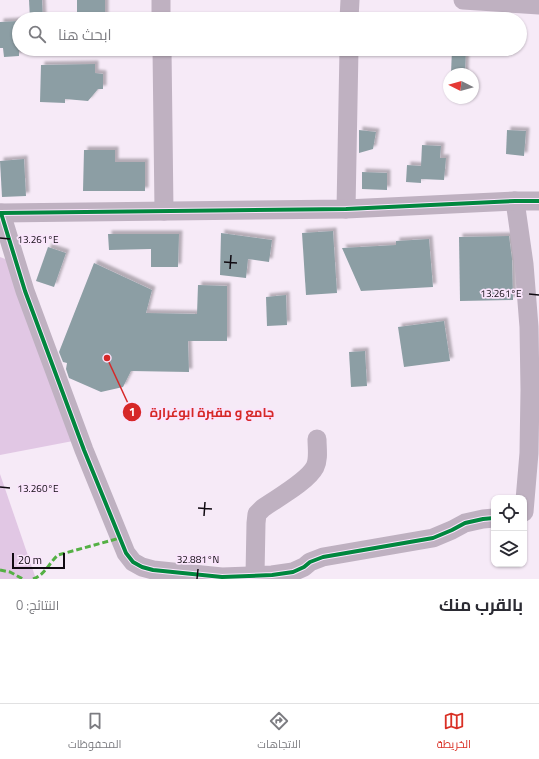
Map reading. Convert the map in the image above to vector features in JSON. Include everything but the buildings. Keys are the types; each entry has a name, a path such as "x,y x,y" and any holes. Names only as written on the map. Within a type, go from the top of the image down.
{"street":[{"path":"161,0 161,12"},
{"path":"349,12 350,0"},
{"path":"463,0 539,5"},
{"path":"162,56 164,211"},
{"path":"346,209 349,56"},
{"path":"515,201 524,264 529,327 530,414 525,495"},
{"path":"491,518 464,523 433,538 323,557 310,562 304,567 293,572 272,576 255,575 222,578 153,570 142,567 133,562 126,553 84,450 25,291 1,213 346,209 539,201"},
{"path":"255,575 257,514 262,508 306,479 315,466 318,454 317,439"},
{"path":"527,516 539,515"}],"shaded area":[{"path":"0,257 8,260 73,441 0,455"},
{"path":"0,474 36,579 0,579"}],"marked path":[{"path":"33,579 41,575 58,555 120,538"},
{"path":"0,570 10,572 23,579"}],"cycle path":[{"path":"0,213 346,209 539,201"},
{"path":"1,213 25,291 84,450 126,553 133,562 142,567 153,570 222,577 272,575 293,572 304,567 310,562 323,557 433,538 465,523 491,518"}],"place":[{"name":"جامع و مقبرة ابوغرارة","path":"107,358"}]}
